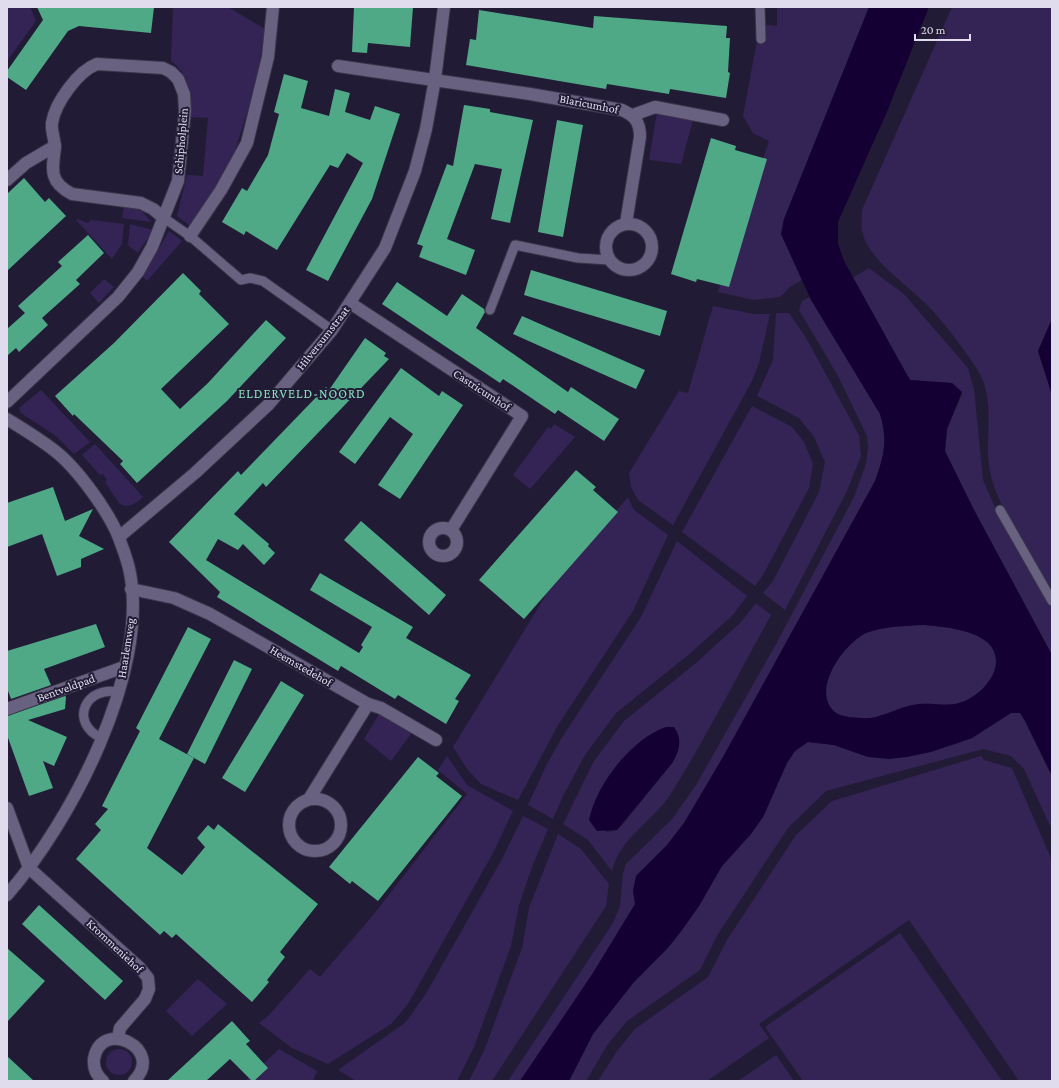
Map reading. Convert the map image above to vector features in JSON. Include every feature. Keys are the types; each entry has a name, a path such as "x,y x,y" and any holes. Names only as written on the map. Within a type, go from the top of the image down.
{"street":[{"path":"190,236 221,190 247,143 268,57 273,7"},
{"name":"Hilversumstraat","path":"119,536 195,473 268,405 332,330 386,248 409,186 426,129 435,79 444,7"},
{"name":"Schipholplein","path":"7,402 118,297 138,272 152,247 164,218 178,181 185,111 184,94 178,79 171,72 163,68 97,64 89,66 62,99 52,124 55,146 52,167 55,180 62,189 72,194 141,204 153,209 164,218"},
{"path":"338,66 435,79"},
{"name":"Blaricumhof","path":"435,79 604,106 622,110 633,115 640,126 640,136 626,223"},
{"path":"633,115 655,107 723,120"},
{"path":"7,180 26,163 55,146"},
{"path":"626,223 641,226 648,232 653,245 649,260 644,266 629,270 615,266 609,260 606,253 608,237 618,226 626,223"},
{"name":"Castricumhof","path":"350,303 522,416 451,530"},
{"name":"Haarlemweg","path":"7,419 55,451 70,466 100,503 119,536 130,572 132,616 124,667 118,692 101,738 64,816 29,868 7,895"},
{"name":"Heemstedehof","path":"131,589 174,598 210,614 368,704 381,708 436,740"},
{"name":"Bentveldpad","path":"7,709 124,667"},
{"path":"309,799 318,798 326,801 339,813 341,821 338,838 326,849 309,851 294,842 288,825 290,816 294,808 309,799 368,704"},
{"path":"7,808 29,868"},
{"name":"Krommeniehof","path":"29,868 140,968 148,978 150,989 144,999 120,1028 118,1038"},
{"path":"103,1081 95,1070 95,1055 98,1048 104,1043 118,1038 133,1044 139,1050 142,1057 140,1073 134,1081"}],"lane":[{"path":"760,7 761,39"},
{"path":"164,218 190,236 241,280 250,278 263,281 332,330"},
{"path":"490,310 515,245 578,258 609,260"},
{"path":"1000,510 1052,601"},
{"path":"101,738 95,735 84,722 83,713 87,703 94,695 102,691 118,692"}],"shaded area":[{"path":"7,7 30,7 36,21 7,61"},
{"path":"173,7 228,7 265,29 256,83 232,161 192,227 177,216 187,175 203,176 208,118 191,117 190,94 186,79 177,66 171,61"},
{"path":"777,7 869,7 784,219 781,234 802,280 791,286 780,297 754,300 718,292 769,141 753,133 743,116 760,24 777,26"},
{"path":"869,7 929,7 886,114 838,222 838,243 844,261 910,380 952,383 962,392 947,429 945,451 973,508 1052,655 1052,776 1020,713 1011,713 972,738 931,752 907,757 889,759 868,757 834,745 808,742 795,751 787,763 763,817 751,834 722,866 699,906 682,930 667,949 634,982 593,1034 569,1081 520,1081 593,973 635,904 633,891 636,876 667,845 684,823 723,757 875,481 881,464 884,448 884,432 880,414 811,300 781,234 784,219","holes":["923,625 961,630 974,634 985,640 992,648 996,659 994,672 986,685 976,695 955,704 914,705 903,707 873,718 846,717 835,712 831,708 827,699 826,688 829,677 841,655 849,646 858,638 873,631 902,626"]},
{"path":"952,7 1052,7 1052,319 1038,351 1052,395 1052,590 1017,534 995,490 989,463 987,394 977,369 936,314 881,263 866,242 862,231 862,210"},
{"path":"657,112 693,120 681,164 649,160"},
{"path":"124,205 142,211 151,222 122,218"},
{"path":"78,219 88,223 91,220 124,224 122,244 112,259 76,220"},
{"path":"130,224 153,230 138,253 128,245"},
{"path":"169,231 182,241 147,281 143,277"},
{"path":"869,268 904,294 968,368 974,389 983,480 997,512 1052,607 1052,655 973,508 945,451 947,429 962,394 952,383 911,380 905,373 852,278"},
{"path":"104,279 114,287 99,303 90,293"},
{"path":"810,297 880,414 884,432 884,448 881,464 875,481 723,757 684,823 667,845 636,876 633,891 635,904 593,973 520,1081 508,1081 613,923 620,906 623,873 626,864 672,819 696,785 775,646 854,497 866,464 868,447 867,436 838,376 799,310 802,301"},
{"path":"713,306 754,314 770,314 759,363 752,381 673,525 638,500 631,487 629,473 679,391 688,393"},
{"path":"776,313 789,313 805,336 859,435 861,456 847,491 785,610 763,593 773,581 819,492 825,462 814,437 799,418 757,396 773,360"},
{"path":"1052,319 1052,395 1038,351"},
{"path":"41,390 90,442 74,454 56,436 21,413 19,408"},
{"path":"752,406 792,427 804,442 813,464 809,488 763,575 755,586 682,532"},
{"path":"554,424 575,437 530,489 513,475 548,427 551,429"},
{"path":"95,444 143,497 128,506 119,503 105,482 107,480 103,474 100,475 82,455"},
{"path":"628,497 633,509 668,535 633,611 558,725 518,800 481,784 467,769 453,747 552,585"},
{"path":"677,541 747,596 733,615 687,656 616,713 585,755 563,796 553,819 528,805 546,766 561,739 641,617"},
{"path":"756,603 771,615 708,731 672,792 665,802 622,848 612,871 588,840 563,824 594,761 624,721 696,663 741,622","holes":["642,741 673,762 617,830 607,832 590,820 602,786 616,767"]},
{"path":"923,625 961,630 974,634 985,640 992,648 996,659 994,672 986,685 979,692 967,700 955,704 914,705 903,707 873,718 846,717 835,712 831,708 827,699 826,688 829,677 841,655 849,646 866,633 880,629"},
{"path":"381,711 413,731 391,761 364,739"},
{"path":"1011,713 1020,713 1052,776 1052,830 1024,769 1011,756 983,749 826,791 788,828 718,934 700,970 627,1021 608,1044 586,1081 569,1081 593,1034 634,982 674,941 699,906 722,866 751,834 763,817 787,763 795,751 808,742 834,745 868,757 953,745 972,738"},
{"path":"666,727 674,727 679,741 677,753 673,762 617,830 597,831 589,820 599,792 607,778 628,752 653,733"},
{"path":"447,756 467,785 513,811 493,853 408,1004 391,1024 328,1064 292,1048 259,1023 268,1016 310,969 320,977 374,914 467,794 438,770"},
{"path":"981,756 984,760 1012,768 1052,863 1052,1081 1019,1081 909,920 759,1024 769,1038 707,1081 598,1081 617,1051 635,1029 708,977 727,940 796,835 832,801"},
{"path":"523,816 548,829 532,867 519,905 511,946 474,1047 457,1081 356,1081 338,1070 406,1022 427,992 502,859"},
{"path":"558,834 581,849 609,884 606,906 492,1081 469,1081 484,1051 522,948 529,908"},
{"path":"900,933 1002,1081 803,1081 765,1027"},
{"path":"198,979 227,1004 192,1036 166,1011"},
{"path":"119,1049 128,1053 132,1062 128,1071 119,1075 110,1071 106,1062 110,1053"},
{"path":"279,1049 317,1071 313,1081 245,1081"},
{"path":"776,1055 794,1081 738,1081"}],"building":[{"path":"37,7 154,7 151,33 79,26 68,31 26,90 7,77 7,71 43,20"},
{"path":"354,7 413,7 410,47 368,43 367,53 352,52"},
{"path":"479,10 593,28 594,16 727,26 726,38 730,38 728,72 730,73 726,98 670,89 669,94 607,84 606,89 466,65 470,39 476,40"},
{"path":"284,74 308,81 301,108 329,116 335,89 350,93 345,112 370,120 375,106 400,114 372,199 328,281 306,270 363,163 347,153 338,168 330,165 277,250 246,231 244,235 222,222 242,188 247,191 268,155 279,114 274,112"},
{"path":"464,105 490,109 490,112 533,120 510,223 491,219 502,169 475,164 447,239 475,250 466,275 419,257 423,246 417,244 447,164 453,166"},
{"path":"557,120 583,125 563,237 538,232"},
{"path":"711,138 736,146 735,150 767,159 729,287 697,279 696,282 671,274"},
{"path":"24,178 45,202 49,198 66,216 7,271 7,194"},
{"path":"88,235 104,253 76,280 80,284 42,318 48,325 19,352 16,348 7,356 7,329 25,313 18,306 62,266 58,262"},
{"path":"531,270 667,311 660,336 524,295"},
{"path":"183,273 201,291 199,294 229,324 161,389 180,409 208,383 266,320 286,338 227,401 137,483 120,464 123,461 74,414 73,416 55,396 114,343"},
{"path":"397,282 447,316 462,294 484,309 485,312 476,328 568,392 571,387 619,419 604,441 558,410 555,414 503,379 500,383 382,304"},
{"path":"522,316 645,370 636,389 513,334"},
{"path":"365,338 386,353 384,356 389,359 266,487 263,483 234,514 269,544 268,546 275,553 264,565 243,544 238,550 218,539 206,560 359,653 363,647 361,645 372,627 310,590 320,573 413,627 406,638 471,675 455,699 459,701 446,724 398,695 395,699 341,666 338,671 217,597 220,592 169,542 238,471 241,475 326,387 329,390"},
{"path":"401,368 439,396 442,391 463,405 400,499 378,485 413,434 390,417 355,464 339,452"},
{"path":"576,470 596,487 593,490 618,512 524,619 479,580"},
{"path":"53,487 65,521 93,509 79,536 104,549 81,559 81,567 57,576 42,534 7,547 7,503"},
{"path":"361,521 446,595 429,615 344,540"},
{"path":"96,624 105,647 44,669 51,685 11,699 7,688 7,651"},
{"path":"188,627 211,639 159,739 194,758 147,848 182,875 205,847 197,838 208,825 214,830 218,824 318,904 280,952 285,957 267,980 269,982 252,1002 176,934 172,938 164,931 160,935 76,859 101,830 95,824 108,809 102,806 140,731 136,728"},
{"path":"234,660 252,669 205,764 187,754"},
{"path":"281,681 304,695 245,792 222,778"},
{"path":"65,696 65,709 28,720 67,737 54,766 43,761 53,788 29,796 7,735 7,716"},
{"path":"418,757 439,773 436,776 462,796 378,901 352,881 350,884 329,867"},
{"path":"39,905 123,981 105,1000 22,924"},
{"path":"7,948 45,981 7,1022"},
{"path":"232,1021 250,1041 246,1044 268,1068 254,1081 252,1081 230,1059 206,1081 167,1081"},
{"path":"7,1056 34,1081 7,1081"}],"district":[{"name":"ELDERVELD-NOORD","path":"302,393"}]}
